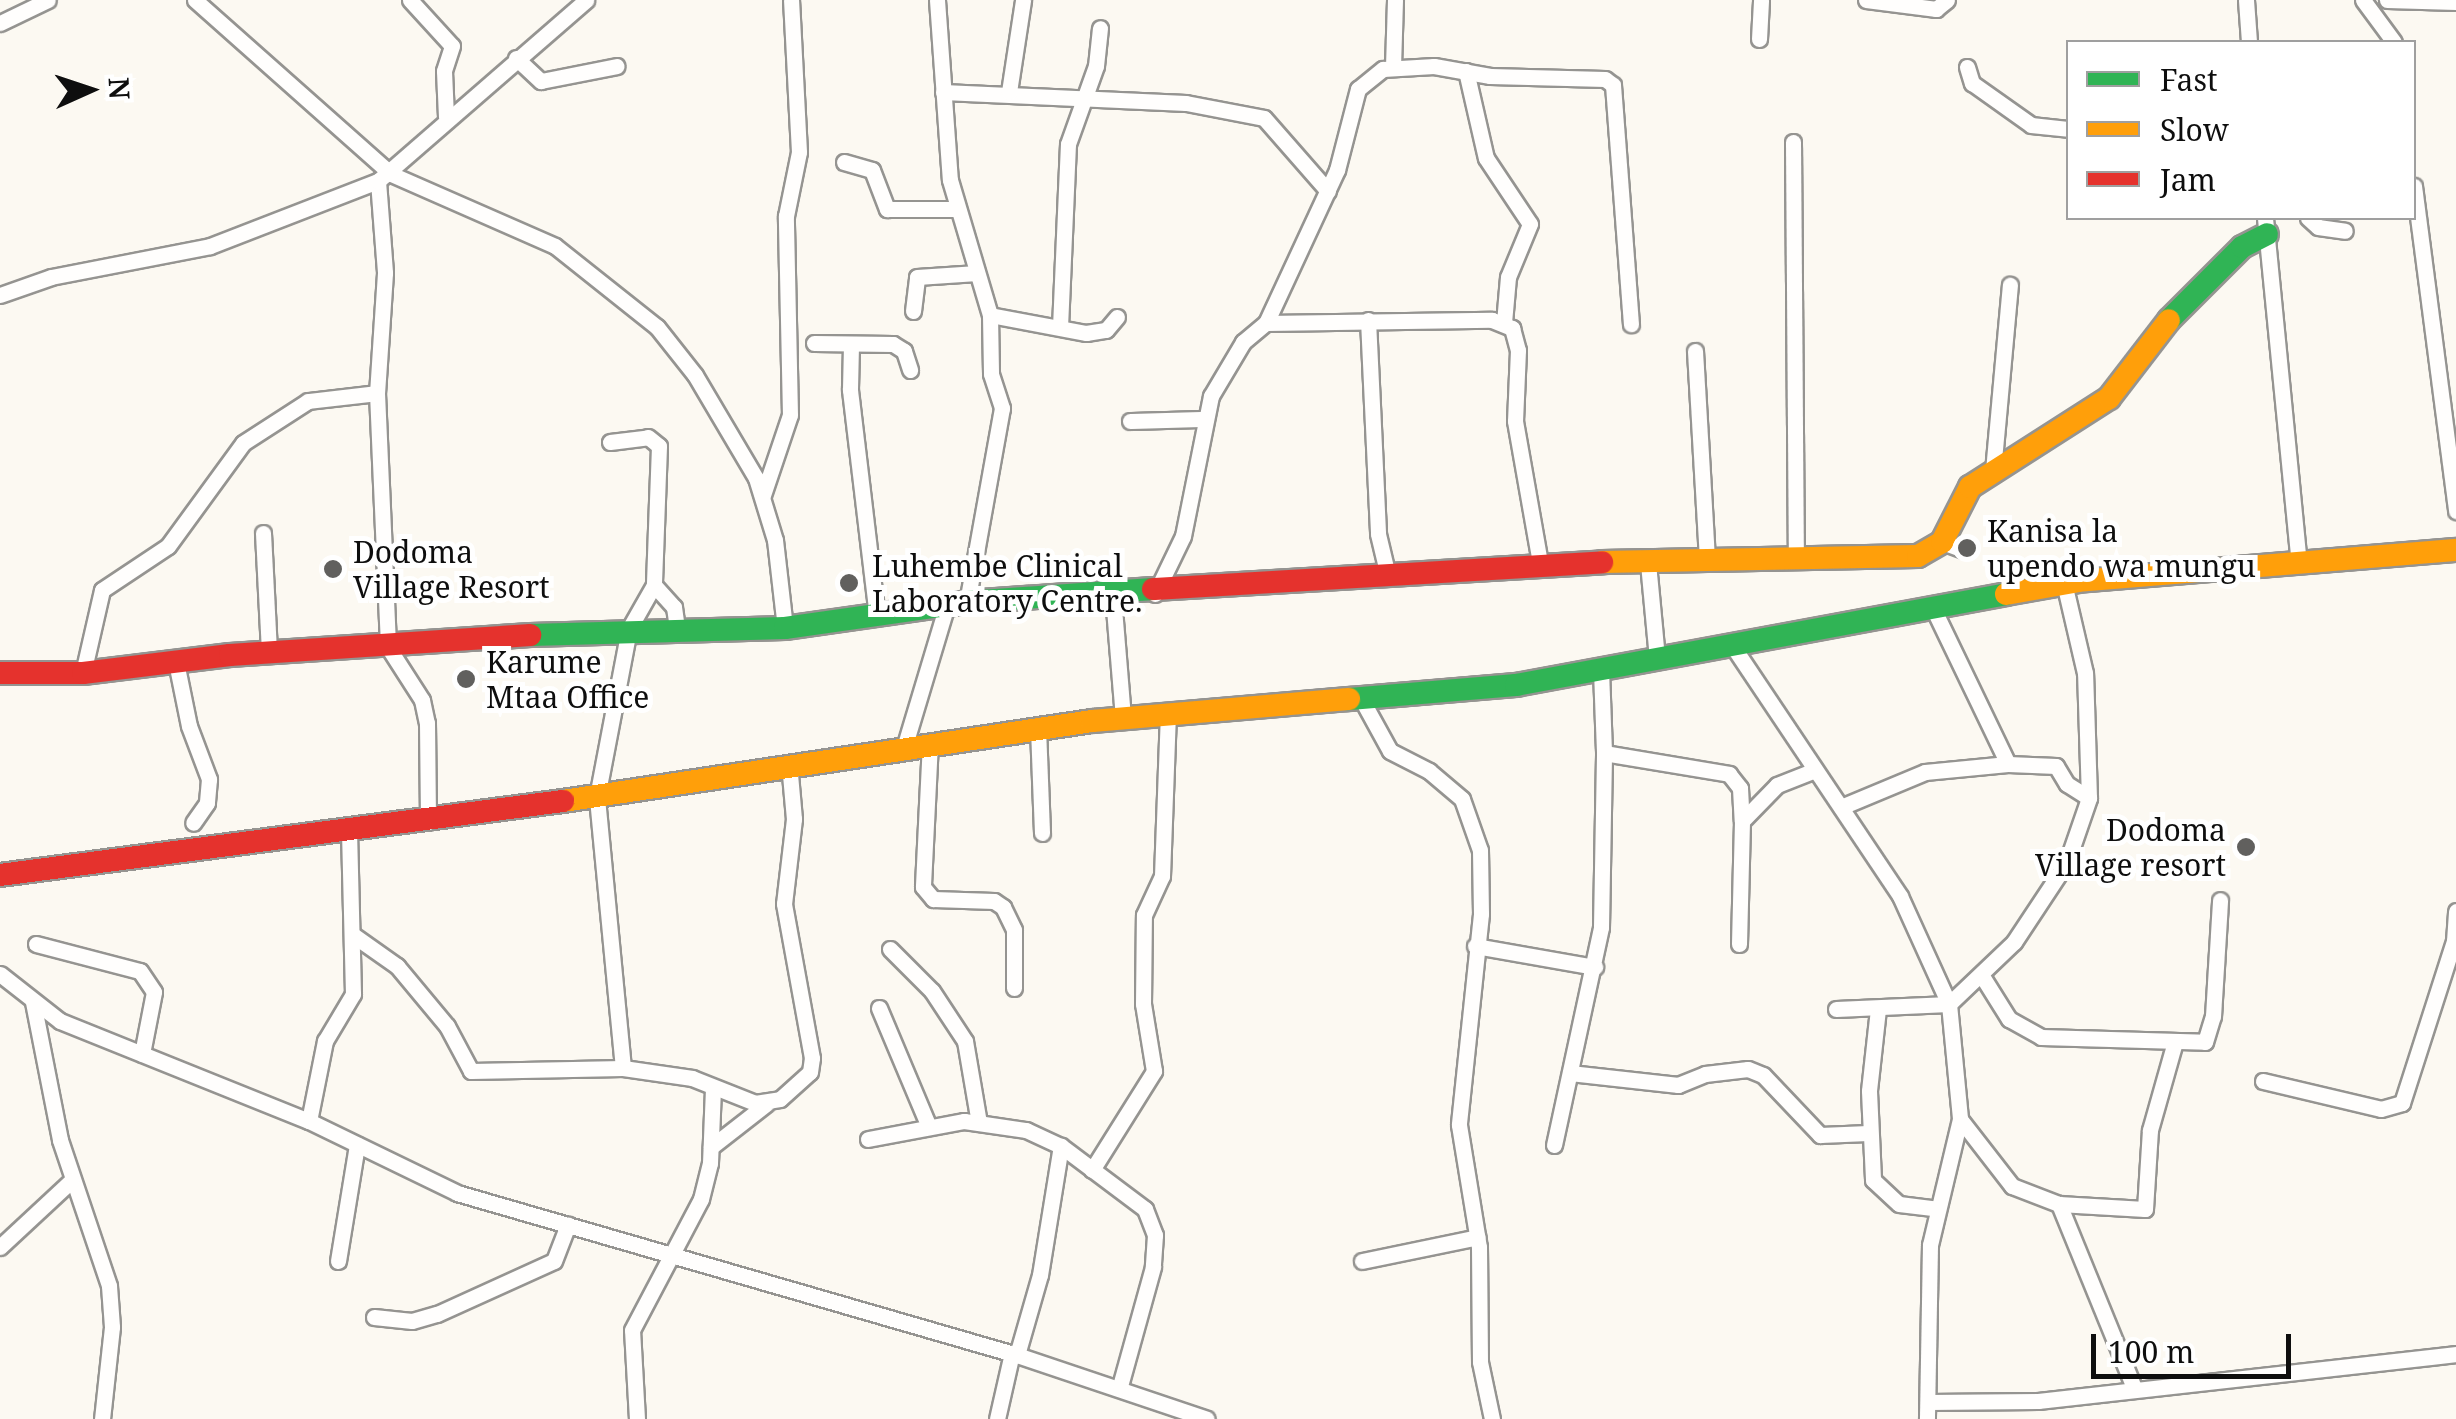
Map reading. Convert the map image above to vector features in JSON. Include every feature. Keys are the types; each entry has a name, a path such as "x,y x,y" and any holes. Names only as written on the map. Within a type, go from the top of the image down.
{"main road":[{"path":"0,673 83,673 269,653 629,629 785,628 957,604 1155,594 1540,563 1648,564 1796,558 1880,561 1918,556 1953,546 1970,487 2108,398 2184,300 2266,226"},
{"path":"0,875 428,822 789,763 1038,728 1362,700 1601,670 2064,583 2456,550"}],"street":[{"path":"0,24 48,0"},
{"path":"196,0 384,177 556,246 645,315 695,375 762,494 776,540 785,628"},
{"path":"410,0 452,46 444,71 446,117"},
{"path":"0,295 50,277 223,242 384,177 446,117 586,0"},
{"path":"762,494 790,415 786,216 799,152 791,0"},
{"path":"904,748 957,604 1001,433 990,315 956,210 936,0"},
{"path":"1009,92 1023,0"},
{"path":"1393,66 1395,0"},
{"path":"1759,39 1761,0"},
{"path":"1866,0 1936,8 1947,0"},
{"path":"2246,0 2249,40"},
{"path":"2362,0 2392,40"},
{"path":"2387,0 2456,2"},
{"path":"1060,326 1068,144 1086,96 1100,28"},
{"path":"516,58 541,81 617,66"},
{"path":"1155,594 1183,536 1202,419 1243,342 1266,323 1328,191 1350,103 1368,79 1393,66 1605,79 1613,85 1631,324"},
{"path":"1967,67 1972,83 2031,126 2066,130"},
{"path":"1466,71 1486,158 1530,224 1508,277 1504,323 1518,350 1514,421 1540,563"},
{"path":"943,92 1186,103 1264,118 1328,191"},
{"path":"1794,142 1796,558"},
{"path":"844,162 872,170 887,210 956,210"},
{"path":"384,177 385,273 377,393 388,647 422,700 427,723 428,822"},
{"path":"2416,199 2450,412 2456,511"},
{"path":"2310,220 2318,226 2345,231"},
{"path":"2266,226 2299,562"},
{"path":"914,310 917,277 976,273"},
{"path":"1993,471 1995,388 2010,285"},
{"path":"990,315 1098,333 1117,317"},
{"path":"1368,320 1378,534 1388,576"},
{"path":"1266,323 1504,323"},
{"path":"814,343 899,346 910,370"},
{"path":"852,345 850,390 877,614"},
{"path":"1695,351 1708,562"},
{"path":"83,673 102,590 168,546 243,443 308,401 377,393"},
{"path":"1130,421 1202,419"},
{"path":"610,442 648,437 659,446 654,586 629,629 597,797 623,1068"},
{"path":"263,533 269,653"},
{"path":"1648,564 1657,660"},
{"path":"1836,1010 1949,1004 1982,976 2042,906 2079,838 2089,798 2085,673 2064,583"},
{"path":"654,586 674,607 677,628"},
{"path":"1113,596 1123,718"},
{"path":"1933,608 2008,764"},
{"path":"1730,643 1918,927 1949,1004 1960,1118 1936,1209 1928,1419"},
{"path":"176,662 188,726 209,778 207,803 194,823"},
{"path":"1554,1145 1595,967 1604,753 1601,670"},
{"path":"1362,700 1390,751 1442,781 1472,820 1482,875 1460,1125 1478,1237 1480,1362 1492,1419"},
{"path":"1092,1170 1154,1071 1143,1004 1144,916 1162,876 1168,714"},
{"path":"1038,728 1042,834"},
{"path":"930,742 923,887 933,899 994,901 1003,907 1014,930 1014,988"},
{"path":"1604,753 1728,774 1740,788 1740,944"},
{"path":"712,1148 766,1104 796,1087 812,1058 784,904 794,819 789,763"},
{"path":"1841,808 1925,772 2008,764 2056,766 2067,784 2089,798"},
{"path":"1742,821 1777,785 1815,770"},
{"path":"309,1121 325,1041 350,1007 353,935 349,830"},
{"path":"1982,976 1996,1004 2024,1031 2174,1045 2205,1042 2210,1034 2220,900"},
{"path":"2263,1080 2381,1109 2402,1103 2455,942 2456,912"},
{"path":"353,935 397,966 446,1026 472,1071 623,1068 692,1078 766,1104"},
{"path":"36,944 140,971 154,992 142,1054"},
{"path":"1476,946 1595,967"},
{"path":"890,949 932,991 965,1042 978,1122"},
{"path":"0,974 33,1002 142,1054 309,1121 457,1193 1014,1354 1120,1386 1207,1419"},
{"path":"33,1002 71,1182 109,1286 112,1327 102,1419"},
{"path":"880,1008 929,1127"},
{"path":"1878,1010 1868,1133 1876,1189 1909,1208 1936,1209"},
{"path":"1960,1118 2012,1186 2059,1204 2144,1209 2150,1130 2174,1045"},
{"path":"1570,1073 1678,1086 1705,1074 1748,1069 1764,1075 1820,1136 1868,1133"},
{"path":"637,1419 632,1330 701,1199 712,1148 714,1088"},
{"path":"868,1138 978,1122 1026,1130 1061,1146 1145,1210 1155,1235 1153,1268 1120,1386"},
{"path":"338,1261 357,1145"},
{"path":"997,1419 1040,1275 1061,1146"},
{"path":"0,1247 71,1182"},
{"path":"2059,1204 2134,1388"},
{"path":"374,1317 412,1321 437,1314 554,1261 568,1225"},
{"path":"1362,1261 1478,1237"},
{"path":"1928,1402 2038,1401 2456,1354"}],"traffic: fast":[{"path":"2169,320 2242,247 2267,234"},
{"path":"530,635 785,628 967,602 1153,589"},
{"path":"1349,699 1516,685 2006,594"}],"traffic: slow":[{"path":"1602,562 1918,556 1942,542 1970,487 2109,398 2169,320"},
{"path":"2006,594 2078,581 2456,550"},
{"path":"563,801 1092,721 1349,699"}],"traffic: jam":[{"path":"1153,589 1602,562"},
{"path":"0,673 83,673 230,655 530,635"},
{"path":"0,875 563,801"}],"place":[{"name":"Kanisa la upendo wa mungu","path":"1967,548"},
{"name":"Dodoma Village Resort","path":"333,569"},
{"name":"Luhembe Clinical Laboratory Centre.","path":"849,583"},
{"name":"Karume Mtaa Office","path":"466,679"},
{"name":"Dodoma Village resort","path":"2246,847"}]}
